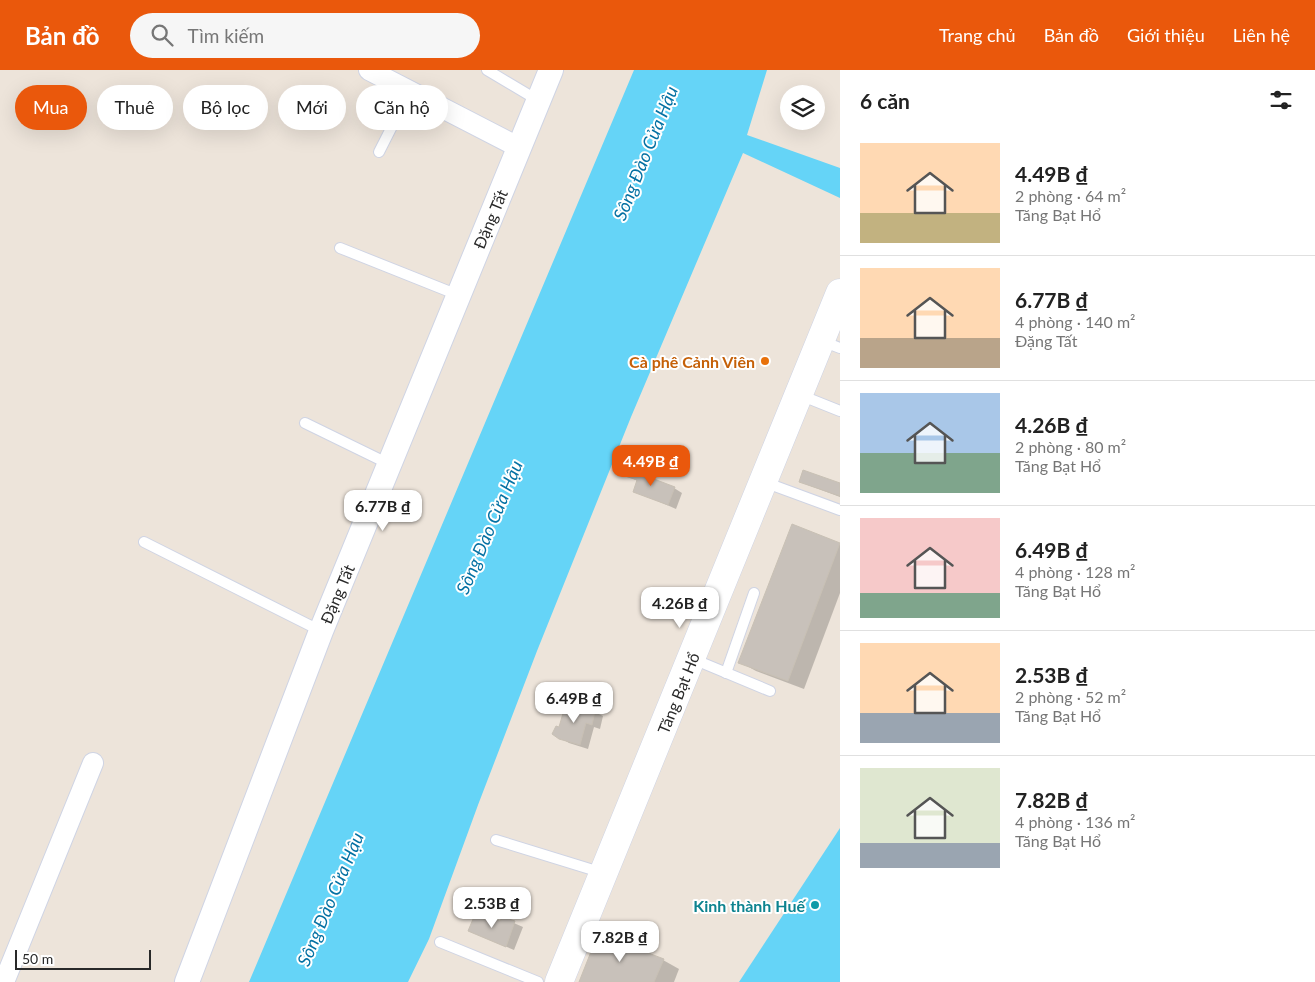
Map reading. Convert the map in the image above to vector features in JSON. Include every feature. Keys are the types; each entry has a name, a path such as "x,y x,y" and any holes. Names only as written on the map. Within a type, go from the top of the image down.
{"main road":[{"name":"Tăng Bạt Hổ","path":"559,982 799,394 830,344 840,292"}],"street":[{"name":"Đặng Tất","path":"187,982 321,631 551,70"},
{"path":"374,71 399,85"},
{"path":"448,111 520,148"},
{"path":"4,982 93,763"}],"lane":[{"path":"487,70 539,101"},
{"path":"379,152 390,130"},
{"path":"340,248 458,295"},
{"path":"799,394 840,412"},
{"path":"305,423 390,465"},
{"path":"764,481 840,510"},
{"path":"144,542 321,631"},
{"path":"726,673 754,593"},
{"path":"692,658 770,691"},
{"path":"496,840 604,874"},
{"path":"440,942 538,982"}],"water":[{"name":"Sông Đào Cửa Hậu","path":"634,70 767,70 747,135 840,168 840,198 743,153 631,417 537,651 429,939 408,982 249,982"},
{"name":"Kinh thành Huế","path":"840,828 840,982 739,982"}],"building":[{"path":"625,468 675,487 668,505 633,492 637,480 622,475"},
{"path":"803,470 840,483 840,496 799,482"},
{"path":"792,524 840,543 788,681 738,663"},
{"path":"566,703 595,711 592,725 586,723 580,745 559,739 552,734 556,726 559,727"},
{"path":"476,912 500,921 502,917 515,921 506,947 468,931"},
{"path":"598,934 664,959 654,982 579,982"}],"place":[{"name":"Cà phê Cảnh Viên","path":"765,361"},
{"name":"Kinh thành Huế","path":"815,905"}]}
